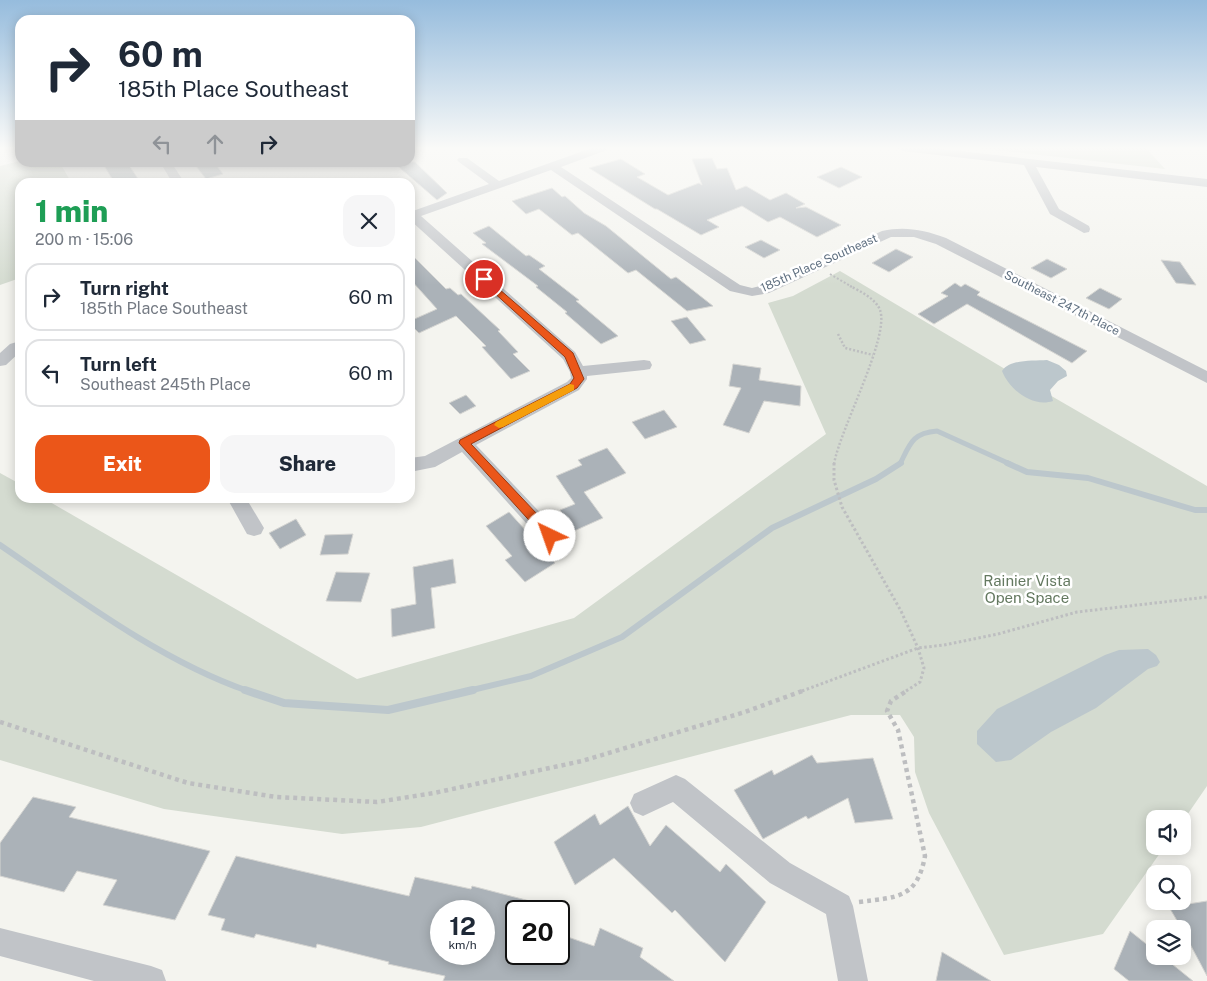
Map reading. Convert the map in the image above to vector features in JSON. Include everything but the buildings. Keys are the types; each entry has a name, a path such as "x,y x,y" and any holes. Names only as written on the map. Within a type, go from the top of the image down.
{"street":[{"path":"415,214 472,194"},
{"name":"185th Place Southeast","path":"593,194 723,281 735,288 752,292 764,290 887,234 898,230 915,232"},
{"path":"1045,194 1054,211 1084,228"},
{"path":"415,219 569,356 580,379 573,386 429,462 415,464"},
{"name":"Southeast 247th Place","path":"915,232 941,241 1207,378"},
{"path":"0,361 15,348"},
{"path":"0,361 15,358"},
{"path":"578,372 644,365"},
{"path":"464,443 561,548"},
{"path":"239,503 254,528"},
{"path":"643,803 676,788 780,873 839,906 853,981"},
{"path":"0,942 151,981"}],"path":[{"path":"816,266 872,301 880,309 882,320 873,355 847,420 833,468 836,490 842,507 901,611 918,648 924,668 923,677 916,686 891,701 888,711 898,730 925,856 923,872 916,885 904,895 839,906"},
{"path":"838,334 845,348 873,355"},
{"path":"0,722 188,783 276,797 378,802 434,793 582,761 745,712 918,648 944,645 998,634 1077,612 1207,597"}],"green space":[{"path":"0,194 15,194 15,280 0,285"},
{"name":"Rainier Vista Open Space","path":"840,271 1207,486 1207,786 1191,810 1146,810 1146,855 1159,855 1152,865 1146,865 1146,873 1103,934 1004,955 929,813 915,772 914,737 900,715 851,715 421,827 342,834 164,809 0,760 0,473 15,481 15,503 52,503 357,679 574,618 826,434 768,303 793,296"}],"shaded area":[{"path":"1047,360 1059,365 1066,371 1067,376 1058,381 1050,390 1053,401 1037,402 1022,395 1005,378 1002,371 1010,364"},
{"path":"1148,649 1156,655 1160,662 1157,666 1148,669 1096,708 1051,732 1011,760 996,762 977,744 977,731 997,709 1105,655 1119,650"}],"waterway":[{"path":"900,463 910,445 917,437 937,431 1010,464"},
{"path":"468,691 531,676 622,637 772,528 876,479 900,463"},
{"path":"1007,463 1027,472 1088,478 1195,510 1207,510"},
{"path":"0,545 89,606 151,645 183,663 248,691"},
{"path":"248,691 284,703 388,710 473,690"}],"slow traffic":[{"path":"499,425 570,387"}],"route":[{"path":"484,279 569,356 580,379 573,386 464,443 550,536"}]}
